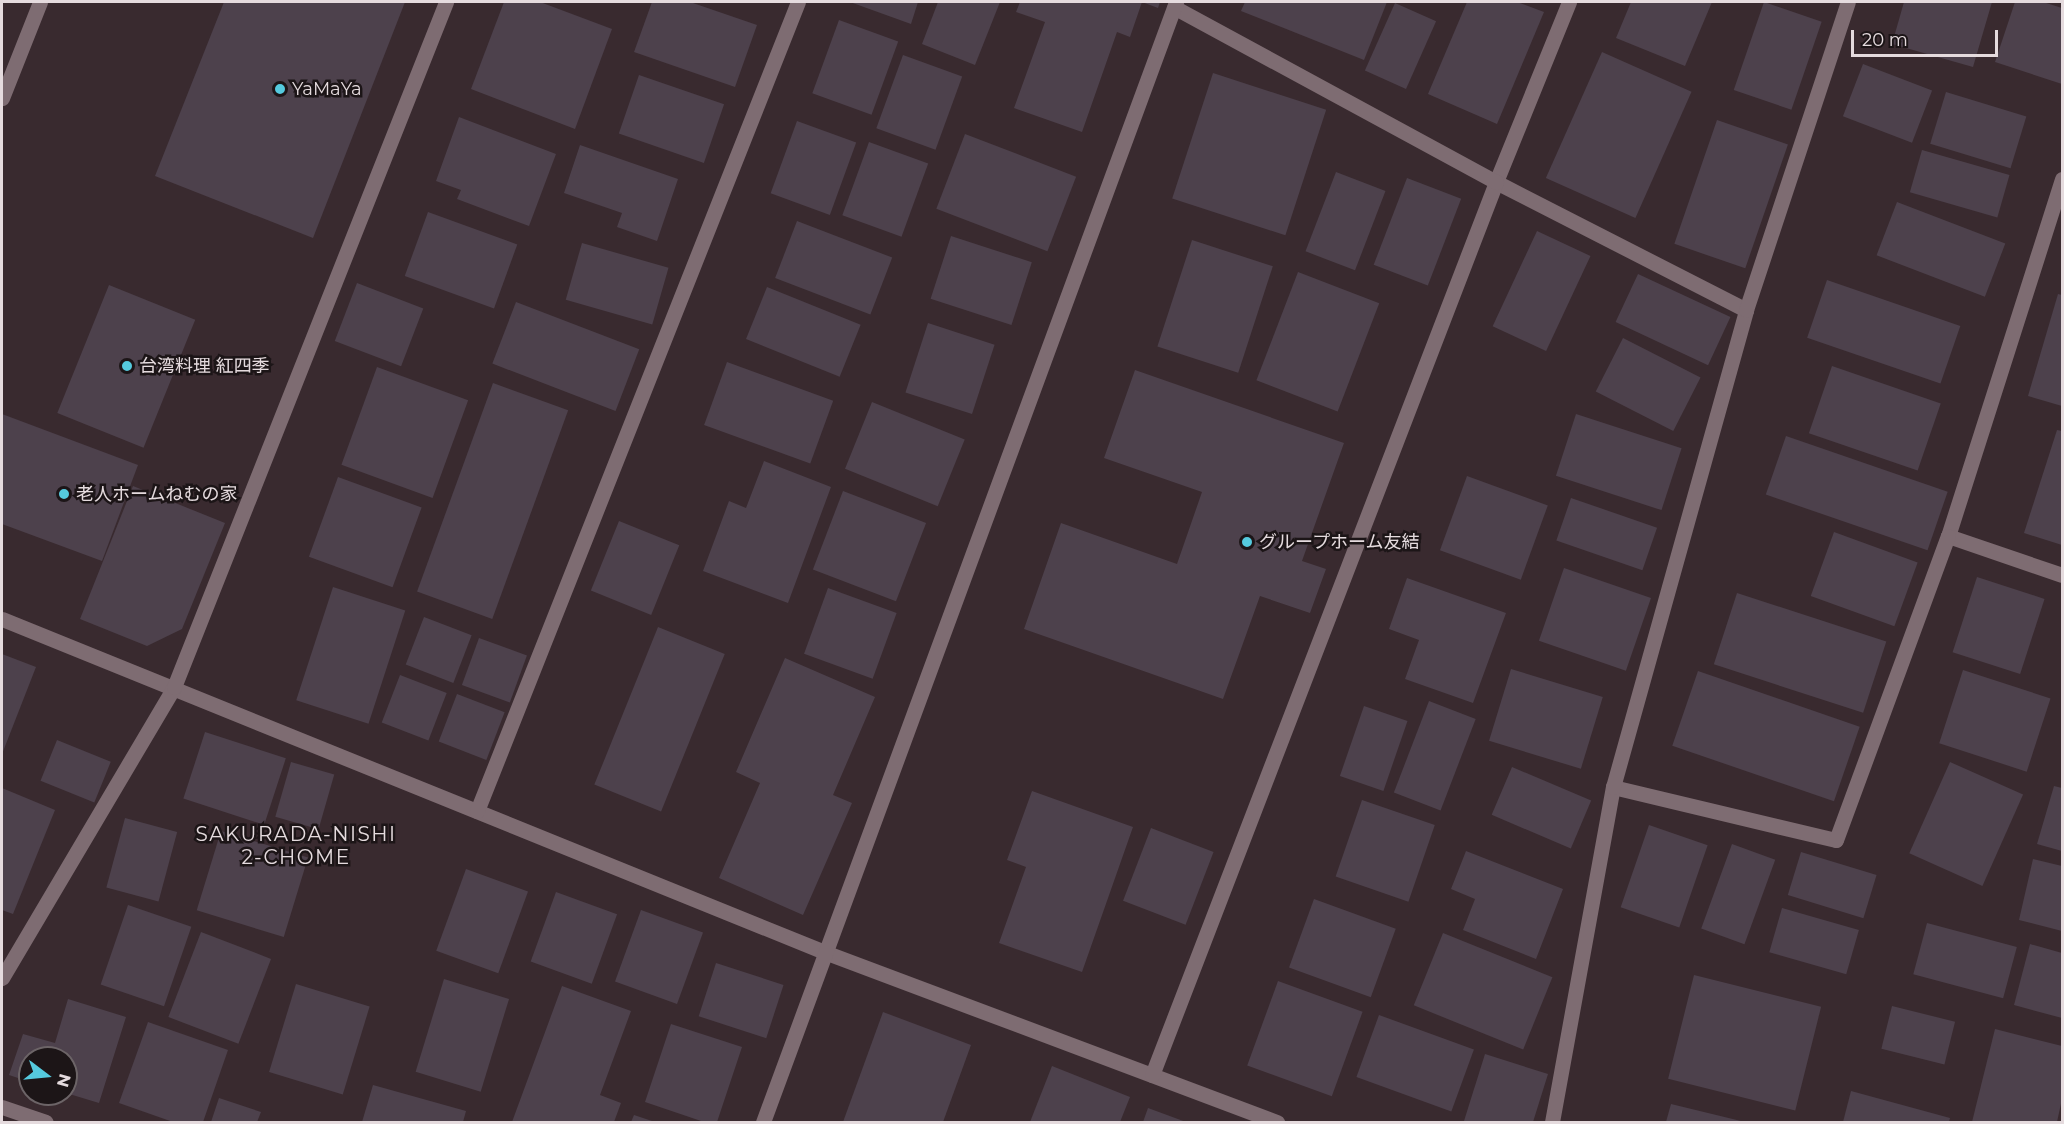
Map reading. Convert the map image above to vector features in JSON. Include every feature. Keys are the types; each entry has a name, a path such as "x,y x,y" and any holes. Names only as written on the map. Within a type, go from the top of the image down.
{"street":[{"path":"2,98 40,2"},
{"path":"2,978 174,687 446,2"},
{"path":"477,811 798,2"},
{"path":"1152,1075 1497,182 1569,2"},
{"path":"1552,1122 1613,787 1746,310 1848,2"},
{"path":"763,1122 1175,4 1497,182 1746,310"},
{"path":"1613,787 1836,840 1948,536 2062,179"},
{"path":"1948,536 2062,576"},
{"path":"2,619 826,954 1276,1122"},
{"path":"2,1107 46,1122"}],"building":[{"name":"YaMaYa","path":"224,2 405,2 313,238 155,176"},
{"path":"504,2 540,2 612,29 575,129 471,89"},
{"path":"652,2 690,2 757,25 735,87 634,52"},
{"path":"850,2 918,2 911,24"},
{"path":"938,2 1000,2 975,65 922,44"},
{"path":"1020,2 1142,2 1130,37 1117,32 1082,132 1014,108 1045,22 1016,12"},
{"path":"1142,2 1160,2 1158,8"},
{"path":"1245,2 1387,2 1364,60 1241,11"},
{"path":"1467,2 1517,2 1544,12 1497,124 1428,94"},
{"path":"1631,2 1712,2 1685,66 1616,38"},
{"path":"1764,2 1822,22 1791,110 1734,90"},
{"path":"1904,2 1992,2 1973,67 1892,44"},
{"path":"2015,2 2043,2 2062,8 2062,84 1995,62"},
{"path":"1395,3 1436,21 1406,89 1365,71"},
{"path":"839,20 898,42 872,115 812,93"},
{"path":"1602,52 1692,92 1635,218 1546,178"},
{"path":"903,55 962,77 936,150 876,128"},
{"path":"1863,64 1932,91 1912,143 1843,116"},
{"path":"1213,73 1326,110 1285,235 1172,199"},
{"path":"639,75 724,104 704,163 619,134"},
{"path":"1946,92 2026,117 2011,168 1930,144"},
{"path":"459,117 556,154 529,226 457,199 461,190 436,181"},
{"path":"1717,120 1788,144 1745,268 1674,244"},
{"path":"797,121 856,143 830,215 771,193"},
{"path":"965,134 1076,177 1047,251 936,209"},
{"path":"869,142 928,164 902,237 842,215"},
{"path":"580,145 678,179 657,241 617,227 622,213 564,193"},
{"path":"1922,150 2009,175 1997,217 1910,192"},
{"path":"1336,172 1385,191 1355,270 1306,251"},
{"path":"1407,178 1461,199 1428,286 1374,265"},
{"path":"1897,202 2005,244 1985,297 1877,255"},
{"path":"428,212 517,244 494,308 405,276"},
{"path":"797,221 892,258 870,315 775,278"},
{"path":"1537,231 1590,256 1546,351 1493,326"},
{"path":"951,236 1032,262 1011,325 931,299"},
{"path":"1192,240 1273,266 1238,373 1157,347"},
{"path":"582,243 669,268 652,325 566,300"},
{"path":"1298,272 1379,303 1338,411 1256,380"},
{"path":"1638,274 1730,317 1708,365 1616,322"},
{"path":"1827,280 1960,326 1940,384 1807,338"},
{"path":"357,283 423,308 401,366 335,341"},
{"name":"台湾料理 紅四季","path":"109,285 195,320 144,448 57,413"},
{"path":"767,287 861,325 840,377 746,339"},
{"path":"2058,294 2062,295 2062,406 2028,396"},
{"path":"516,302 639,349 616,411 492,364"},
{"path":"928,323 995,345 972,414 905,392"},
{"path":"1623,338 1701,377 1673,431 1596,391"},
{"path":"727,362 833,401 810,464 704,425"},
{"path":"1832,366 1941,403 1918,471 1809,433"},
{"path":"377,367 468,400 433,498 341,465"},
{"name":"グループホーム友結","path":"1135,370 1344,443 1302,561 1326,569 1310,613 1260,596 1223,699 1024,629 1061,523 1177,564 1202,492 1104,458"},
{"path":"493,383 568,410 492,619 417,592"},
{"path":"872,402 965,439 938,506 845,469"},
{"name":"老人ホームねむの家","path":"2,414 138,465 102,561 2,524"},
{"path":"1576,414 1682,448 1661,510 1556,476"},
{"path":"2057,430 2062,431 2062,545 2024,533"},
{"path":"1786,436 1948,492 1927,550 1766,495"},
{"path":"764,461 831,487 788,603 703,571 729,501 746,508"},
{"path":"1467,476 1548,505 1521,580 1440,550"},
{"path":"338,477 422,507 393,587 309,557"},
{"path":"133,486 225,523 182,629 147,646 80,619"},
{"path":"843,491 926,523 896,601 813,569"},
{"path":"1571,498 1657,528 1642,570 1556,541"},
{"path":"619,521 679,545 651,615 591,591"},
{"path":"1834,532 1918,562 1894,626 1811,596"},
{"path":"1564,568 1651,598 1626,671 1539,641"},
{"path":"1977,577 2045,599 2020,674 1953,652"},
{"path":"1407,578 1506,613 1473,703 1405,679 1419,640 1389,629"},
{"path":"333,587 405,610 369,724 296,700"},
{"path":"828,588 897,613 873,679 804,654"},
{"path":"1737,593 1886,642 1863,713 1714,664"},
{"path":"424,617 472,635 453,683 406,665"},
{"path":"658,627 725,654 661,812 594,785"},
{"path":"479,638 527,655 510,702 462,685"},
{"path":"2,654 36,667 2,754"},
{"path":"785,658 875,697 833,795 852,803 803,915 719,878 760,783 736,772"},
{"path":"1511,669 1603,697 1581,769 1489,741"},
{"path":"1963,670 2050,698 2027,772 1939,743"},
{"path":"1698,671 1860,727 1834,801 1672,746"},
{"path":"400,675 447,693 428,741 382,723"},
{"path":"457,694 505,712 486,760 439,742"},
{"path":"1429,701 1476,719 1441,810 1394,792"},
{"path":"1364,706 1407,721 1383,791 1340,776"},
{"path":"205,732 286,758 264,825 183,799"},
{"path":"57,740 111,762 94,803 41,781"},
{"path":"291,762 334,774 319,829 275,817"},
{"path":"1950,762 2023,795 1982,886 1909,853"},
{"path":"1512,767 1591,801 1571,848 1492,815"},
{"path":"2054,786 2062,788 2062,851 2037,844"},
{"path":"2,788 55,810 13,914 2,910"},
{"path":"1032,791 1133,827 1082,972 999,943 1026,867 1007,860"},
{"path":"1362,800 1435,825 1408,902 1336,877"},
{"path":"125,818 177,832 159,902 106,888"},
{"path":"1649,825 1708,845 1679,927 1621,907"},
{"path":"1151,828 1214,852 1186,925 1123,901"},
{"path":"221,831 308,858 284,937 197,910"},
{"path":"1732,844 1775,860 1744,944 1701,929"},
{"path":"1466,851 1563,889 1536,959 1463,930 1475,899 1451,889"},
{"path":"1801,852 1877,875 1863,918 1788,895"},
{"path":"2033,859 2062,866 2062,931 2019,920"},
{"path":"466,869 528,892 498,973 436,951"},
{"path":"556,892 617,914 592,984 531,962"},
{"path":"1314,899 1396,929 1371,997 1289,968"},
{"path":"128,905 191,927 164,1006 101,984"},
{"path":"1782,908 1859,930 1846,974 1769,952"},
{"path":"641,910 703,933 677,1004 615,981"},
{"path":"1927,923 2017,947 2003,998 1913,974"},
{"path":"201,932 271,959 238,1044 168,1017"},
{"path":"1443,933 1552,977 1523,1050 1414,1005"},
{"path":"2030,944 2062,953 2062,1018 2014,1005"},
{"path":"716,963 784,985 766,1038 699,1016"},
{"path":"1694,975 1821,1007 1795,1111 1668,1079"},
{"path":"444,979 509,999 481,1092 416,1072"},
{"path":"1278,981 1363,1012 1332,1096 1247,1066"},
{"path":"296,984 370,1007 343,1094 269,1072"},
{"path":"562,986 631,1011 600,1095 621,1103 614,1122 512,1122"},
{"path":"68,999 126,1017 99,1103 78,1097 78,1046 19,1046 23,1034 55,1043"},
{"path":"1892,1006 1955,1022 1944,1064 1881,1049"},
{"path":"883,1012 971,1045 943,1122 843,1122"},
{"path":"1379,1015 1474,1050 1451,1112 1356,1077"},
{"path":"148,1022 228,1050 203,1122 173,1122 119,1103"},
{"path":"671,1024 742,1047 717,1122 704,1122 645,1102"},
{"path":"1995,1029 2062,1046 2062,1099 2057,1122 1972,1122"},
{"path":"18,1049 18,1078 9,1075"},
{"path":"1485,1054 1548,1074 1533,1122 1464,1121"},
{"path":"1052,1066 1130,1097 1120,1122 1030,1122"},
{"path":"373,1085 466,1111 463,1122 362,1122"},
{"path":"1851,1091 1950,1118 1949,1122 1843,1122"},
{"path":"219,1098 261,1112 257,1122 211,1122"},
{"path":"1671,1104 1745,1122 1666,1122"},
{"path":"1148,1108 1186,1122 1143,1122"},
{"path":"634,1115 655,1122 631,1122"}],"place":[{"name":"YaMaYa","path":"280,89"},
{"name":"台湾料理 紅四季","path":"127,366"},
{"name":"老人ホームねむの家","path":"64,494"},
{"name":"グループホーム友結","path":"1247,542"}],"district":[{"name":"SAKURADA-NISHI 2-CHOME","path":"296,846"}]}
